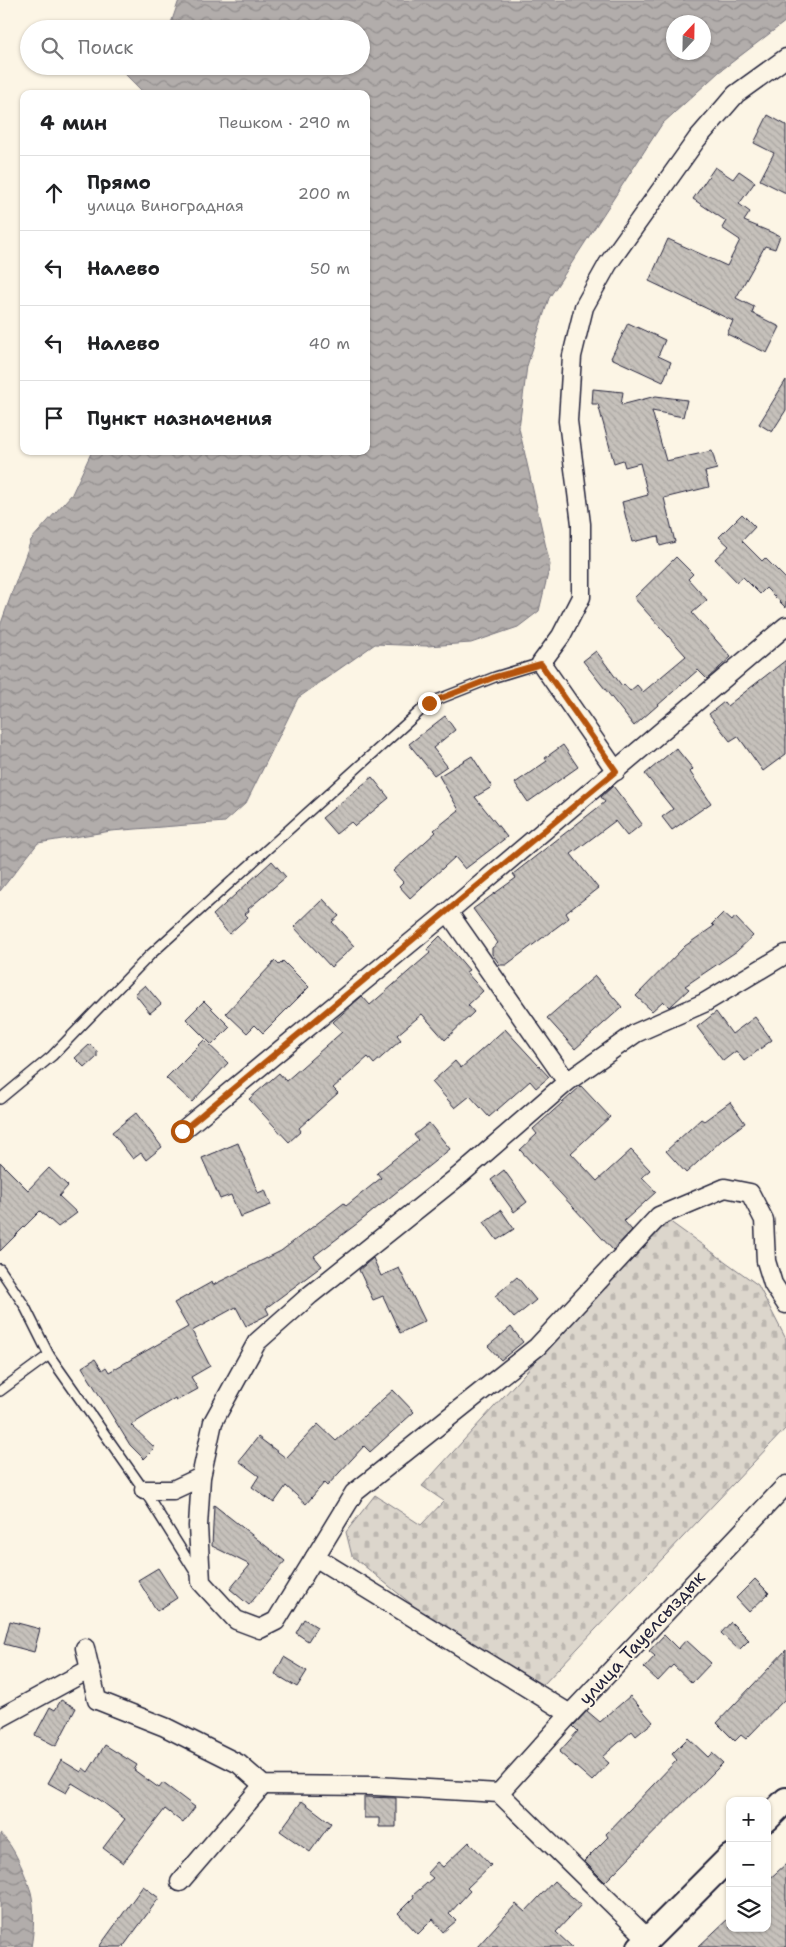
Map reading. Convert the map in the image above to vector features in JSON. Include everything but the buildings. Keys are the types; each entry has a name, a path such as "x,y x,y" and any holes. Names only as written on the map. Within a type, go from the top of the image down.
{"main road":[{"path":"771,1815 786,1800"},
{"path":"644,1943 726,1861"}],"street":[{"path":"616,771 541,664 561,636 581,597 581,524 568,421 572,356 584,307 608,264 697,139 736,94 786,58"},
{"path":"182,1131 448,912 786,626"},
{"path":"448,912 567,1082"},
{"path":"786,954 704,1003 636,1033 567,1082 460,1175 310,1295 257,1342 213,1422 201,1477 198,1526 201,1582 236,1620 260,1629 276,1621 354,1493 537,1347 659,1216 725,1188 750,1193 764,1220 766,1261 773,1284 786,1304"},
{"path":"144,1490 173,1490 201,1477"},
{"name":"улица Тауелсыздык","path":"499,1793 570,1714 786,1485"},
{"path":"315,1557 570,1714"},
{"path":"85,1648 97,1700 165,1727 239,1764 263,1785 376,1786 499,1793 644,1943"},
{"path":"0,1718 90,1669"},
{"path":"180,1882 263,1785"}],"lane":[{"path":"0,1099 52,1056 150,955 429,703 495,677 541,664"},
{"path":"0,1269 24,1305 49,1355 144,1490 201,1582"},
{"path":"0,1390 49,1355"}],"green space":[{"path":"669,1221 758,1285 786,1339 786,1428 543,1685 431,1620 352,1556 346,1532 375,1495 421,1525 444,1501 422,1486 576,1317"}],"water":[{"path":"179,0 786,0 786,21 719,72 662,124 549,298 527,366 519,428 550,565 539,611 518,627 471,643 427,646 375,644 298,698 246,803 225,822 111,831 38,843 0,891 0,626 31,540 72,494 90,455 370,455 370,90 141,90 126,75 370,75 370,20 172,20"},
{"path":"0,1834 14,1852 31,1892 34,1920 31,1947 0,1947"}],"route":[{"path":"182,1131 616,771 541,664 495,677 429,703"}]}
